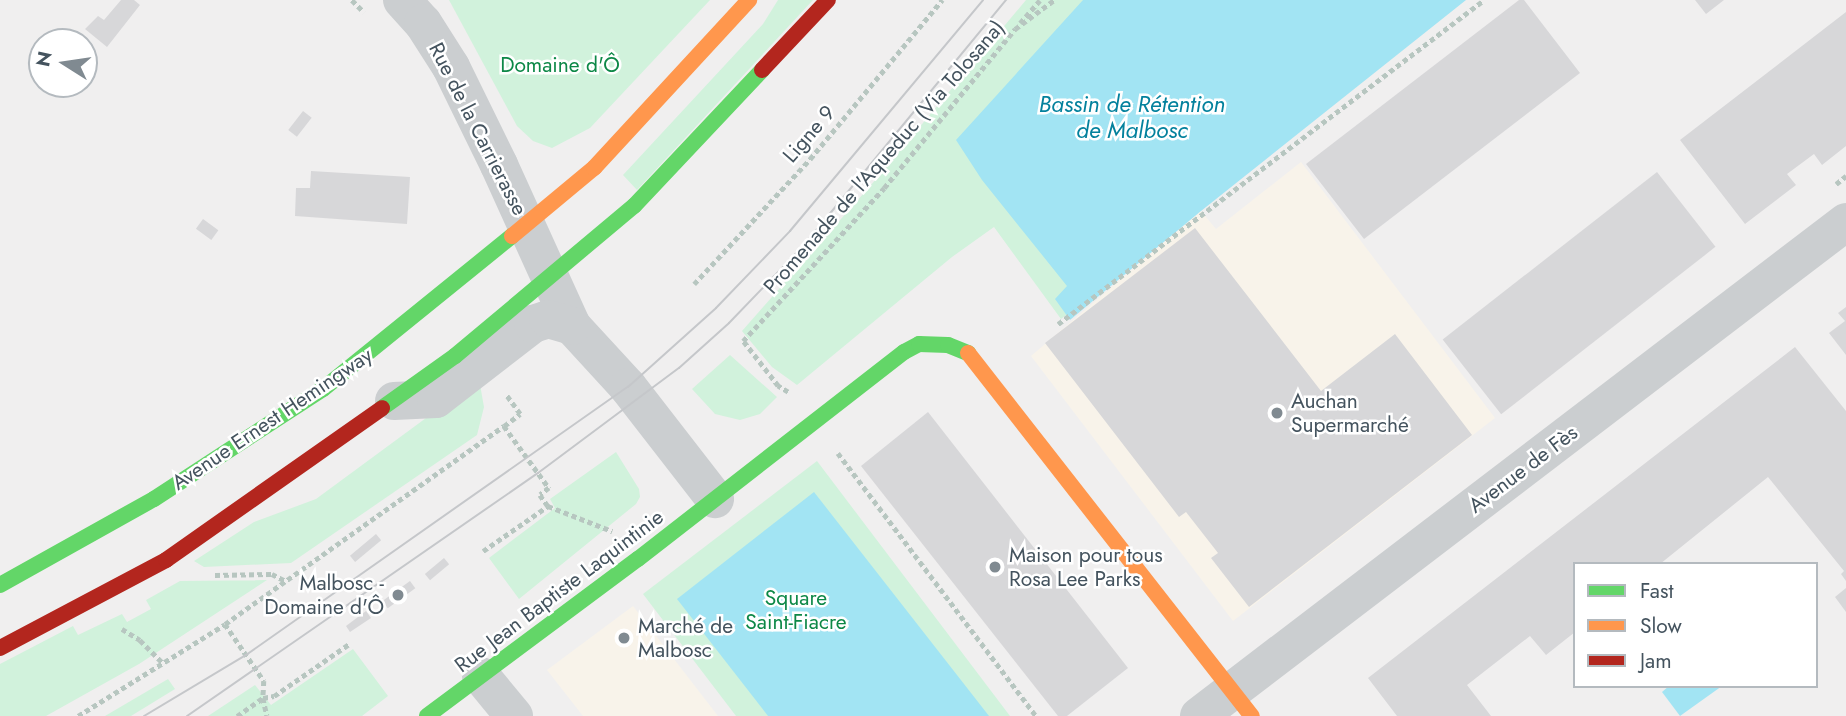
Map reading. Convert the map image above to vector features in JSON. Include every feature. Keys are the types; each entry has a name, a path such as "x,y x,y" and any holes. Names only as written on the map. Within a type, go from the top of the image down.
{"main road":[{"name":"Avenue Ernest Hemingway","path":"0,585 153,499 323,389 594,168 749,0"},
{"path":"0,648 166,560 394,401 550,277 634,206 828,0"},
{"name":"Rue Jean Baptiste Laquintinie","path":"427,716 715,499 904,352 919,344 948,345 972,355 1085,506 1242,703"}],"street":[{"name":"Rue de la Carrierasse","path":"386,8 423,23 451,67 526,226"},
{"name":"Avenue de Fès","path":"1199,716 1242,703 1846,222"},
{"path":"526,226 572,326 628,387 715,499"},
{"path":"394,401 436,399 533,324 548,319 572,326"},
{"path":"481,676 514,716"}],"path":[{"path":"352,0 386,8"},
{"name":"Ligne 9","path":"694,284 810,159 942,0"},
{"path":"1016,29 1040,0"},
{"name":"Promenade de l'Aqueduc (Via Tolosana)","path":"797,398 778,386 743,341 884,188 934,124 1016,29 1054,0"},
{"path":"1058,324 1485,0"},
{"path":"78,716 225,624 520,414 498,384"},
{"path":"504,426 549,488 540,495 548,506 618,533"},
{"path":"837,452 1036,716"},
{"path":"483,551 548,506"},
{"path":"204,576 272,574 286,581"},
{"path":"112,623 140,640 164,664"},
{"path":"225,624 264,681 263,698 267,716"},
{"path":"237,716 263,698 274,696 349,644"}],"shaded area":[{"name":"Auchan Supermarché","path":"1301,162 1495,418 1233,621 1031,356 1201,211 1216,229"},
{"name":"Marché de Malbosc","path":"633,606 718,716 583,716 547,670"}],"green space":[{"name":"Domaine d'Ô","path":"449,0 710,0 590,128 552,148 533,141 517,126"},
{"path":"778,0 813,0 637,190 623,175 763,24"},
{"name":"Bassin de Rétention de Malbosc","path":"1026,0 1465,0 1061,319 994,227 952,257 797,385 772,367 742,331 871,185"},
{"path":"730,355 777,397 760,414 740,420 715,414 692,389"},
{"path":"479,379 484,407 477,435 291,563 204,567 194,561 254,522 316,499"},
{"path":"616,452 639,489 640,497 636,504 519,599 489,558 555,508 550,499"},
{"name":"Square Saint-Fiacre","path":"817,461 1010,716 736,716 643,594"},
{"path":"267,580 139,664 46,716 0,716 0,664 73,626 78,635 122,614 127,622 151,609 146,600 180,581"},
{"path":"353,649 388,696 362,716 208,716 255,685 271,705"},
{"path":"168,679 175,689 131,716 105,716"}],"water":[{"name":"Bassin de Rétention de Malbosc","path":"1083,0 1466,0 1201,211 1070,320 1055,299 1067,286 982,180 956,140"},
{"name":"Square Saint-Fiacre","path":"814,492 989,716 768,716 677,599"},
{"path":"1667,688 1719,688 1680,716 1662,692"}],"building":[{"path":"121,0 134,0 140,5 107,47 98,40 98,28 86,28 98,16 104,20"},
{"path":"1519,0 1524,0 1580,73 1364,239 1306,164"},
{"path":"1695,0 1724,0 1706,14"},
{"path":"1846,12 1846,146 1822,165 1814,154 1787,174 1796,185 1745,224 1680,140"},
{"path":"303,111 312,118 297,137 288,130"},
{"path":"311,171 410,177 407,224 295,216 296,188 310,188"},
{"path":"1657,172 1715,247 1501,414 1443,339"},
{"path":"203,219 218,230 211,240 196,229"},
{"name":"Auchan Supermarché","path":"1195,228 1321,391 1395,334 1472,435 1249,607 1211,558 1218,553 1186,512 1179,517 1045,343"},
{"path":"1846,307 1846,355 1829,333 1845,321 1838,313"},
{"path":"1795,347 1846,411 1846,581 1841,574 1844,571 1768,477 1662,562 1573,562 1573,634 1546,655 1530,636 1467,685 1491,716 1397,716 1368,678"},
{"name":"Maison pour tous Rosa Lee Parks","path":"928,412 1128,668 1067,716 1058,716 861,466"},
{"name":"Malbosc - Domaine d'Ô","path":"376,534 381,540 355,562 350,556"},
{"name":"Malbosc - Domaine d'Ô","path":"444,558 449,564 430,580 425,574"},
{"name":"Malbosc - Domaine d'Ô","path":"410,581 415,588 388,608 382,601"},
{"path":"1846,588 1846,612 1835,597"},
{"name":"Malbosc - Domaine d'Ô","path":"366,611 371,618 350,632 346,626"}],"tram line":[{"path":"144,716 246,655 628,387 716,308 790,231 983,0"},
{"path":"187,716 538,473 679,368 729,323 804,245 1006,0"}],"traffic: fast":[{"path":"382,408 455,356 634,206 762,70"},
{"path":"0,585 154,499 323,389 512,236"},
{"path":"427,716 638,559 904,352 919,344 948,345 968,353"}],"traffic: slow":[{"path":"512,236 594,168 749,0"},
{"path":"968,353 1252,716"}],"traffic: jam":[{"path":"762,70 828,0"},
{"path":"0,648 166,560 382,408"}],"place":[{"name":"Auchan Supermarché","path":"1277,413"},
{"name":"Maison pour tous Rosa Lee Parks","path":"995,567"},
{"name":"Malbosc - Domaine d'Ô","path":"398,595"},
{"name":"Marché de Malbosc","path":"624,638"}]}
